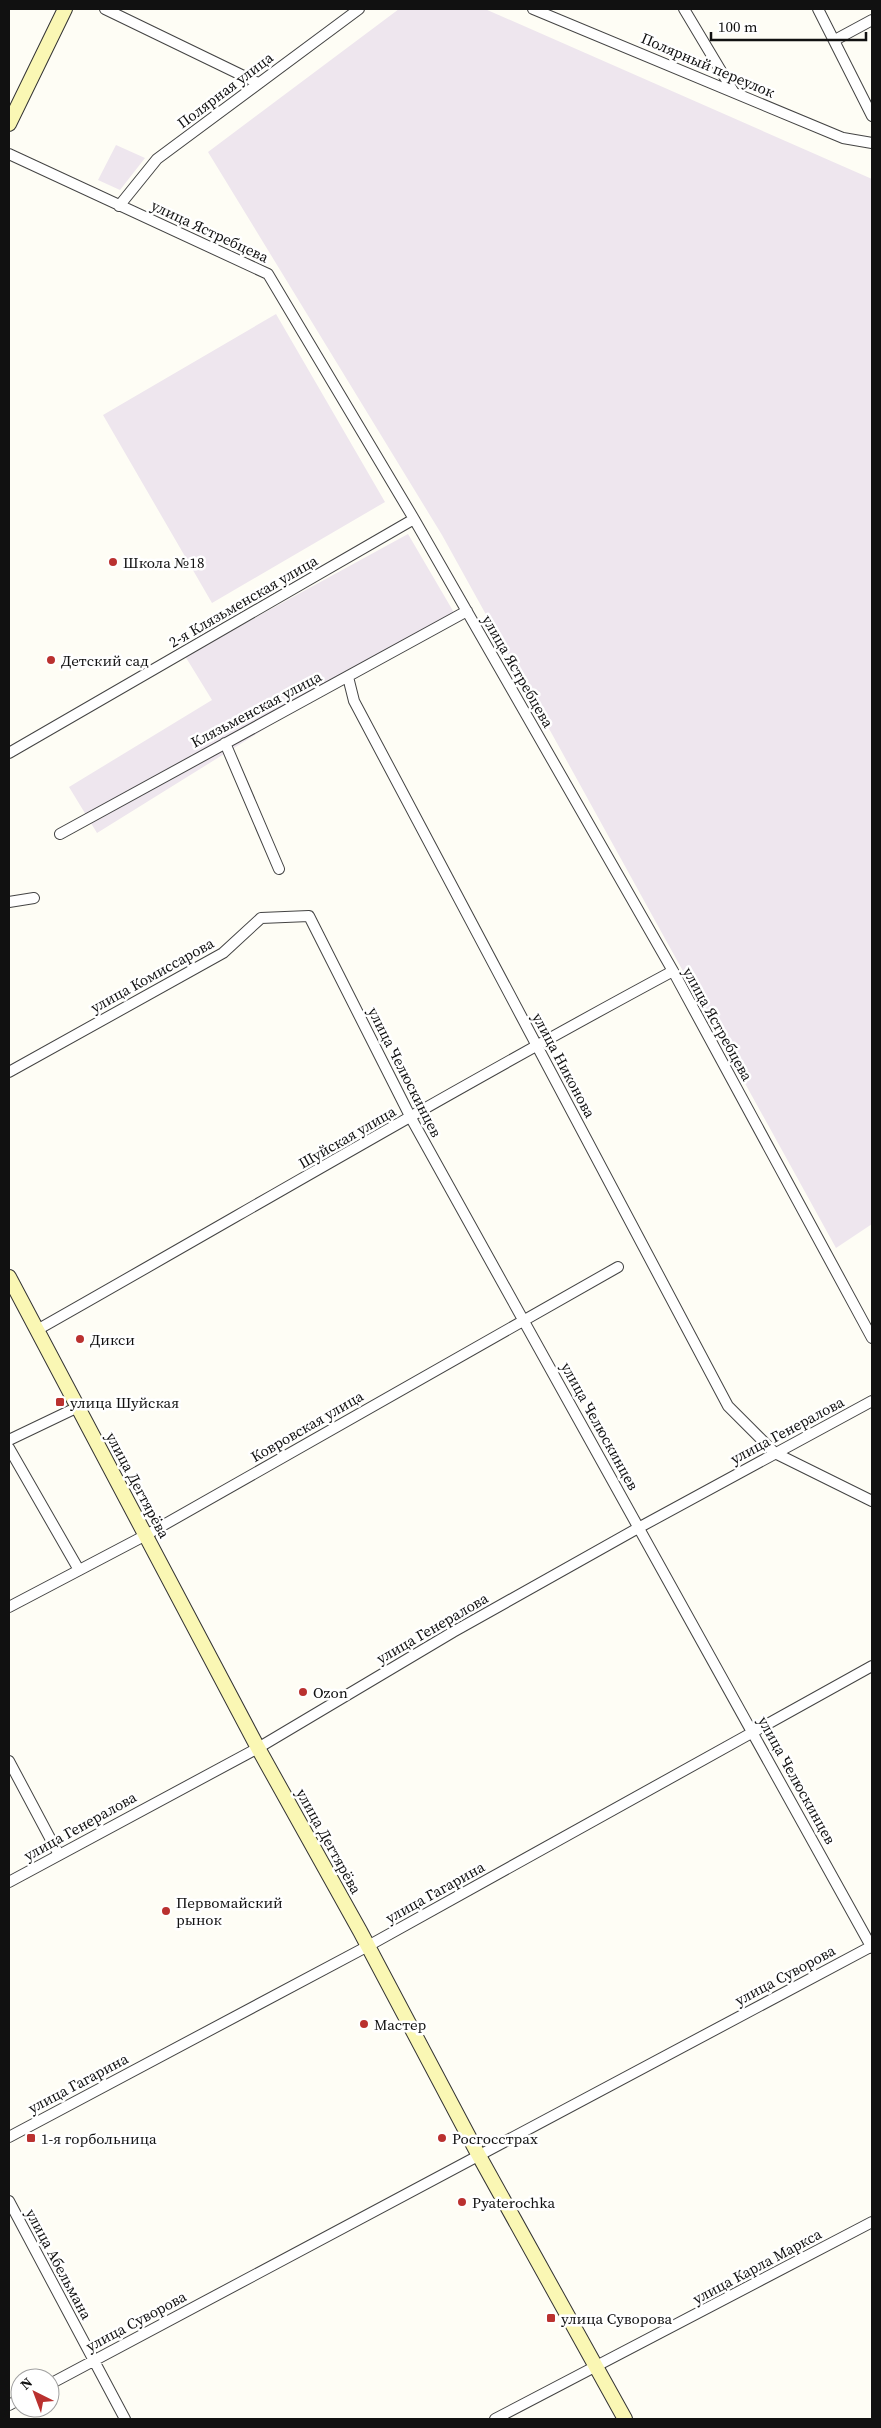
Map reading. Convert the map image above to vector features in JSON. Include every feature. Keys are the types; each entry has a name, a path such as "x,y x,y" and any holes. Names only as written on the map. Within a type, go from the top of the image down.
{"main road":[{"path":"9,124 65,9"},
{"name":"улица Дегтярёва","path":"9,1277 258,1748 368,1946 478,2154 625,2419"}],"street":[{"path":"105,9 258,83"},
{"name":"Полярная улица","path":"119,206 157,159 359,9"},
{"name":"Полярный переулок","path":"533,9 843,138 872,143"},
{"path":"684,9 732,91"},
{"path":"818,9 872,116"},
{"path":"835,40 872,20"},
{"name":"улица Ястребцева","path":"9,154 268,274 414,519 672,971 872,1338"},
{"name":"2-я Клязьменская улица","path":"9,753 414,519"},
{"name":"Клязьменская улица","path":"60,834 467,611"},
{"name":"улица Никонова","path":"348,677 354,701 728,1406 775,1453 872,1501"},
{"path":"225,742 279,869"},
{"path":"9,902 34,898"},
{"name":"улица Комиссарова","path":"9,1072 224,953 261,918 309,916"},
{"name":"улица Челюскинцев","path":"309,916 411,1118 872,1947"},
{"name":"Шуйская улица","path":"37,1330 411,1118 536,1044 672,971"},
{"name":"Ковровская улица","path":"9,1607 146,1535 618,1267"},
{"name":"улица Генералова","path":"9,1882 258,1748 453,1632 640,1527 872,1401"},
{"path":"9,1440 78,1407"},
{"path":"9,1448 79,1570"},
{"name":"улица Гагарина","path":"9,2137 368,1946 872,1666"},
{"path":"9,1761 59,1855"},
{"name":"улица Суворова","path":"60,2379 478,2154 872,1947"},
{"name":"улица Абельмана","path":"9,2201 125,2419"},
{"name":"улица Карла Маркса","path":"496,2419 872,2222"}],"shaded area":[{"path":"399,9 485,9 872,179 872,1224 836,1248 442,535 208,152"},
{"path":"116,145 145,158 120,190 98,180"},
{"path":"276,314 385,502 212,603 103,415"},
{"path":"408,534 456,616 348,677 97,833 69,787 212,700 185,656"}],"place":[{"name":"Школа №18","path":"113,562"},
{"name":"Детский сад","path":"51,660"},
{"name":"Дикси","path":"80,1339"},
{"name":"улица Шуйская","path":"60,1402"},
{"name":"Ozon","path":"303,1692"},
{"name":"Первомайский рынок","path":"166,1911"},
{"name":"Мастер","path":"364,2024"},
{"name":"1-я горбольница","path":"31,2138"},
{"name":"Росгосстрах","path":"442,2138"},
{"name":"Pyaterochka","path":"462,2202"},
{"name":"улица Суворова","path":"551,2318"}]}
